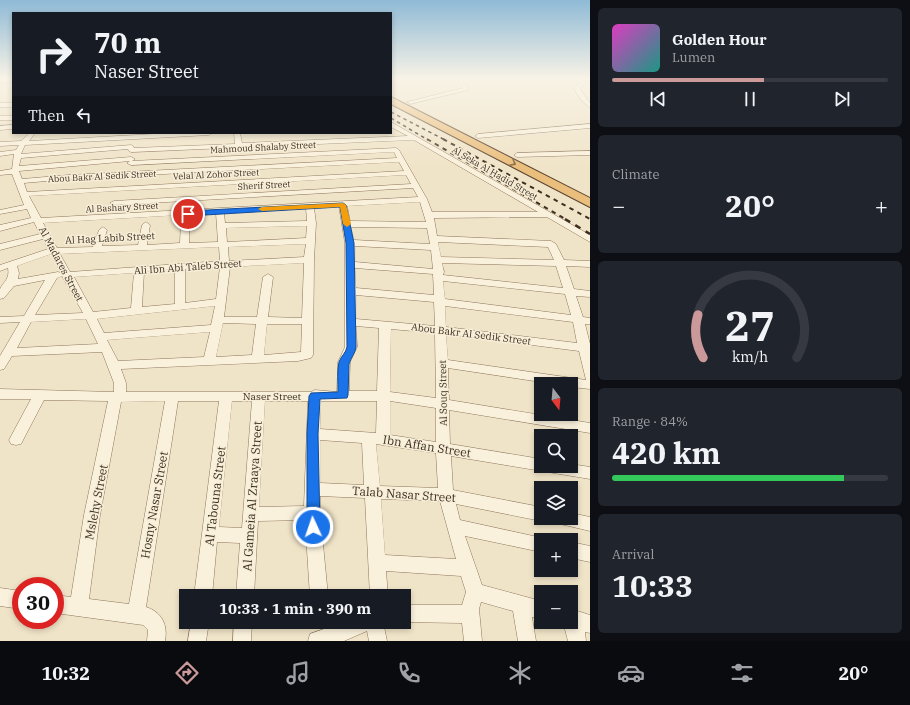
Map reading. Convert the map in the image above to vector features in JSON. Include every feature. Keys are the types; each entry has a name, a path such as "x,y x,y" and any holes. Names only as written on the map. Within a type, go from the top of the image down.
{"highway":[{"path":"406,108 590,203"},
{"path":"422,108 590,191"}],"street":[{"path":"0,111 12,111"},
{"path":"0,118 12,118"},
{"path":"478,136 590,126"},
{"path":"0,128 12,127"},
{"name":"Al Seka Al Hadid Street","path":"393,127 415,138 590,239"},
{"path":"15,170 17,154 23,143 31,134"},
{"path":"0,144 190,134"},
{"path":"237,134 239,145"},
{"path":"322,134 326,142"},
{"path":"353,134 360,141"},
{"path":"131,137 131,174"},
{"path":"0,154 239,145 268,141 294,140 326,142 415,138"},
{"path":"294,140 312,192"},
{"path":"517,156 590,153"},
{"name":"Mahmoud Shalaby Street","path":"0,173 15,170 131,161 299,154 398,155"},
{"name":"Abou Bakr Al Sedik Street","path":"20,181 303,165 398,155"},
{"name":"Al Souq Street","path":"398,155 423,200 430,220 434,243 438,270 440,301 443,448 446,494 454,526 475,592 470,614 473,641"},
{"name":"Al Madares Street","path":"15,170 29,206 90,316 114,365 120,383 117,397"},
{"name":"Velal Al Zohor Street","path":"25,194 408,172"},
{"name":"Sherif Street","path":"114,204 416,186"},
{"path":"110,218 116,189"},
{"name":"Al Bashary Street","path":"0,228 38,220 110,218 423,200"},
{"path":"343,205 350,243 351,291 351,347 350,353 345,358 343,395"},
{"path":"0,212 29,206"},
{"path":"114,365 298,357 307,355 309,260 312,223 310,206"},
{"path":"209,361 221,302 225,264 220,212"},
{"path":"347,224 547,215"},
{"path":"184,245 185,221"},
{"path":"221,226 312,223"},
{"path":"142,247 146,225"},
{"path":"98,249 103,230"},
{"path":"0,247 46,235"},
{"name":"Al Hag Labib Street","path":"0,268 53,251 222,243 311,241"},
{"path":"350,243 551,244 560,263 587,348 590,377"},
{"name":"Ali Ibn Abi Taleb Street","path":"9,284 67,274 180,266 309,260"},
{"path":"438,270 560,263 590,264"},
{"path":"0,296 15,277 15,270 11,264"},
{"path":"350,265 438,270 569,292 590,294"},
{"path":"180,266 180,306"},
{"path":"136,311 139,270"},
{"path":"0,366 52,276"},
{"path":"258,359 268,277"},
{"path":"351,291 590,321"},
{"path":"0,320 90,316 221,302"},
{"path":"99,337 262,320 308,320"},
{"name":"Abou Bakr Al Sedik Street","path":"351,322 441,330 587,348"},
{"path":"378,589 371,490 376,438 385,396 386,324"},
{"path":"9,352 105,348"},
{"path":"442,363 590,385"},
{"name":"Naser Street","path":"0,394 117,397 385,396 412,399 590,428"},
{"path":"16,440 40,395"},
{"name":"Hosny Nasar Street","path":"136,614 172,396"},
{"name":"Al Tabouna Street","path":"204,589 226,396"},
{"name":"Al Gameia Al Zraaya Street","path":"246,589 259,396"},
{"path":"315,396 312,513 318,589"},
{"name":"Mslehy Street","path":"79,607 92,515 117,397"},
{"name":"Ibn Affan Street","path":"313,434 376,438 534,464"},
{"path":"578,471 590,473"},
{"name":"Talab Nasar Street","path":"313,489 446,494 534,513"},
{"path":"251,514 312,513"},
{"path":"578,521 590,524"},
{"path":"454,526 534,543"},
{"path":"210,534 250,536"},
{"path":"578,551 590,554"},
{"path":"376,562 468,568"},
{"path":"475,592 534,608"},
{"path":"0,597 12,599"},
{"path":"521,604 527,641"},
{"path":"64,605 147,616 156,623 158,632 156,641"},
{"path":"411,614 470,614"},
{"path":"197,641 199,629"},
{"path":"242,641 243,629"},
{"path":"317,641 349,629"},
{"path":"375,629 378,641"},
{"path":"578,629 578,641"}],"railway":[{"path":"392,113 445,140"},
{"path":"392,119 428,140"},
{"path":"427,139 567,220"},
{"path":"443,139 590,219"},
{"path":"565,219 590,234"}],"slow traffic":[{"path":"262,209 343,205 347,224"}],"route":[{"path":"188,214 343,205 350,243 351,347 350,353 345,358 344,364 343,395 315,396 313,434 313,527"}]}
